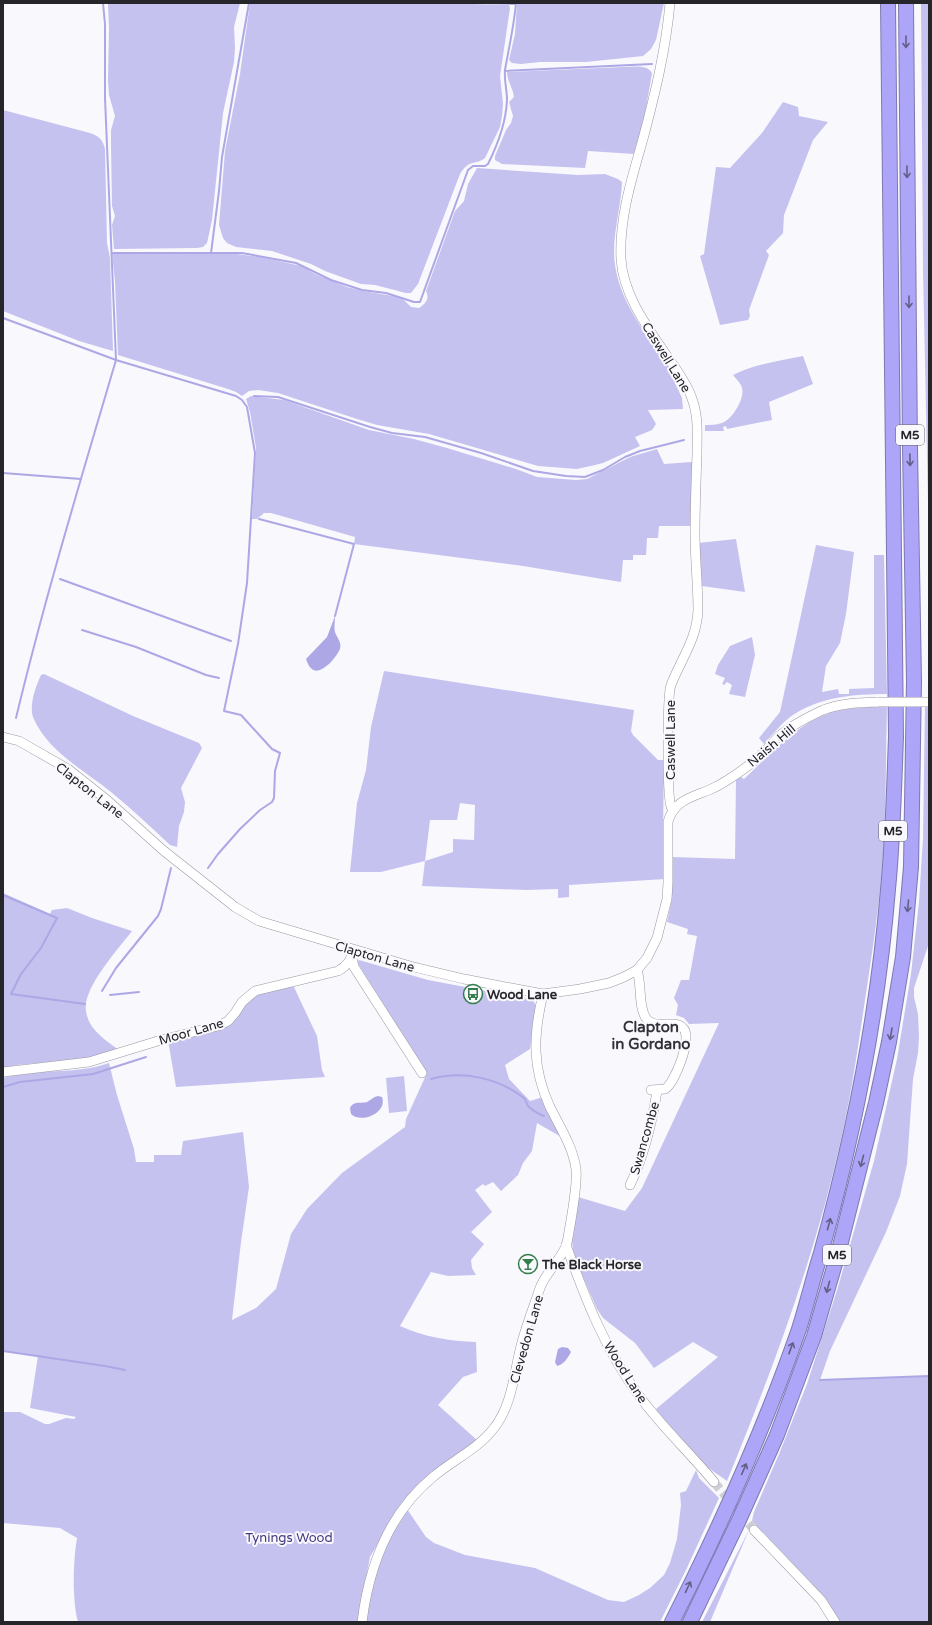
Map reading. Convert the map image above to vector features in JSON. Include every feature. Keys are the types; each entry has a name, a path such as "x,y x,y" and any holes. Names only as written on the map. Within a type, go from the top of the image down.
{"highway":[{"name":"M5","path":"672,1622 740,1479 774,1396 799,1327 827,1230 849,1145 859,1099 872,1024 888,891 893,825 896,737 888,3"},
{"name":"M5","path":"690,1622 739,1520 777,1435 814,1336 835,1264 875,1110 904,957 910,867 914,681 906,3"}],"street":[{"name":"Caswell Lane","path":"670,3 664,50 655,91 628,194 622,235 621,258 627,287 633,301 682,379 691,396 697,419 695,535 698,612 693,636 686,655 670,686 668,706 669,777 671,806 674,810"},
{"name":"Naish Hill","path":"674,810 684,800 714,788 731,778 758,758 780,736 799,721 826,709 850,704 878,702 929,702"},
{"name":"Clapton Lane","path":"3,737 19,741 68,769 107,800 164,851 235,907 259,922 277,926 353,954 464,979 543,994 595,986 624,977 637,970 652,951 665,909 668,883 668,822 674,810"},
{"name":"Moor Lane","path":"3,1072 89,1062 161,1040 218,1026 228,1021 242,1002 255,991 338,971 345,967 353,954"},
{"path":"353,954 354,967 422,1073"},
{"name":"Swancombe","path":"630,1185 641,1161 651,1122 654,1090 665,1089 672,1083 685,1048 687,1035 685,1029 681,1026 656,1024 646,1018 643,1012 640,980 637,970"},
{"name":"Clevedon Lane","path":"362,1622 366,1598 380,1546 397,1517 423,1486 447,1465 482,1441 500,1420 510,1397 522,1341 541,1285 566,1245 575,1186 576,1168 567,1140 548,1100 536,1065 536,1041 543,994"},
{"name":"Wood Lane","path":"566,1245 584,1292 614,1358 639,1397 714,1482"},
{"path":"754,1530 821,1600 835,1622"}],"green space":[{"path":"108,3 240,3 234,27 234,62 223,113 212,220 207,243 203,247 114,249 112,225 115,216 112,206 111,130 115,116 109,95 108,80"},
{"path":"250,3 438,3 509,5 510,8 500,76 503,104 500,127 485,158 470,164 460,174 418,284 411,293 375,285 361,284 325,271 311,264 272,251 236,247 227,243 223,238 219,225 225,151 240,74"},
{"path":"517,3 664,3 656,40 651,49 643,56 586,62 540,62 521,64 512,63 509,60 515,34"},
{"path":"921,3 929,3 929,548 923,271"},
{"path":"635,67 647,68 652,73 644,120 634,154 588,151 585,168 502,164 495,160 495,156 513,116 509,102 514,97 507,72"},
{"path":"783,102 798,107 799,116 828,122 813,140 784,215 783,233 766,251 769,255 749,310 750,316 748,320 720,325 700,256 704,254 716,167 730,168 762,133"},
{"path":"3,110 90,133 98,137 103,143 105,149 107,243 110,258 113,351 79,341 3,311"},
{"path":"477,168 578,175 605,174 622,182 614,244 615,265 618,280 639,324 676,376 675,383 682,398 683,409 648,410 656,424 652,430 635,437 640,446 603,463 577,469 538,466 429,434 377,425 278,393 258,390 249,391 242,396 228,389 118,355 115,281 112,253 237,254 261,257 301,266 315,274 347,287 393,296 404,300 411,307 419,308 426,301 426,291 455,211 464,201 468,184"},
{"path":"803,356 813,384 769,402 772,420 727,429 726,426 723,427 724,431 705,431 705,425 724,422 738,407 742,397 742,388 740,383 733,375 758,365"},
{"path":"251,396 284,400 369,430 414,439 447,448 537,477 576,480 587,479 630,457 657,449 664,464 692,462 693,526 659,526 658,538 647,538 646,555 633,555 633,560 623,560 621,582 523,566 354,544 355,537 271,513 264,513 257,519 252,519 256,448 250,412 246,399"},
{"path":"736,539 745,592 702,586 698,543"},
{"path":"816,545 854,552 846,614 840,643 826,666 822,692 838,689 839,694 849,694 849,689 874,688 874,555 884,555 887,694 849,696 812,705 790,717 764,744 759,738 780,712"},
{"path":"752,637 755,655 745,697 729,694 732,685 727,682 724,685 722,684 725,678 715,674 718,665 730,646"},
{"path":"384,671 634,710 631,731 633,735 658,760 664,760 663,834 665,879 569,885 569,897 558,898 558,889 526,890 422,886 425,861 381,872 350,872 357,803 366,770 371,727","holes":["460,803 475,805 474,840 453,839 453,852 425,861 430,820 457,820"]},
{"path":"44,674 133,716 199,743 202,748 181,788 185,802 184,812 179,826 177,847 170,845 111,792 67,759 47,740 39,729 32,712 32,701 35,690 41,675"},
{"path":"887,705 885,821 881,882 870,969 854,1074 845,1120 820,1224 792,1311 761,1396 727,1481 707,1467 693,1454 656,1409 718,1357 693,1342 654,1368 635,1343 603,1318 597,1309 575,1259 573,1250 572,1241 578,1197 625,1211 642,1188 719,1023 689,1024 684,1018 676,1015 678,1005 674,998 681,980 689,980 697,936 687,934 688,929 667,922 672,899 672,857 735,859 736,779 741,777 744,779 783,742 805,725 816,719 829,713 843,710"},
{"path":"925,705 929,706 929,943 914,988 914,997 918,1014 919,1037 918,1053 913,1079 907,1164 900,1196 886,1232 830,1351 820,1380 929,1376 929,1622 840,1622 824,1596 752,1521 754,1512 807,1384 838,1287 874,1161 897,1059 911,974 919,902 923,839"},
{"path":"3,893 50,914 52,910 67,908 132,931 102,970 95,981 86,1002 87,1017 94,1029 98,1034 119,1050 92,1058 17,1065 3,1068"},
{"name":"Tynings Wood","path":"359,960 428,980 533,1000 536,1006 530,1049 505,1065 509,1079 530,1101 543,1097 563,1138 537,1123 532,1151 523,1163 518,1175 501,1191 493,1182 485,1186 483,1184 475,1190 492,1212 471,1232 484,1244 471,1260 472,1268 476,1275 448,1276 431,1272 400,1326 437,1338 476,1342 477,1372 463,1377 438,1405 478,1441 400,1506 370,1557 358,1622 78,1622 74,1580 77,1538 60,1528 3,1523 3,1412 20,1412 45,1424 66,1418 74,1419 76,1417 30,1408 38,1356 3,1351 3,1078 30,1073 83,1069 109,1063 117,1095 134,1149 136,1162 154,1162 154,1155 181,1155 183,1141 243,1132 249,1187 232,1320 256,1308 276,1289 291,1234 307,1209 342,1173 405,1127 406,1119 427,1073 357,962"},
{"path":"293,985 317,1036 322,1070 325,1077 176,1087 168,1040 223,1029 229,1025 252,996"},
{"path":"404,1076 407,1111 389,1113 386,1078"},
{"path":"696,1470 699,1478 719,1498 660,1622 365,1622 375,1573 382,1551 407,1509 426,1537 434,1543 465,1555 535,1568 608,1600 624,1602 650,1588 664,1575 670,1563 677,1539 681,1505 680,1493 686,1491"},
{"path":"749,1530 710,1622 702,1622"}],"shaded area":[{"path":"335,616 335,630 340,642 340,649 327,666 320,670 313,670 310,668 306,659 327,637"},
{"path":"378,1096 382,1097 383,1103 377,1112 361,1118 355,1117 351,1114 350,1108 353,1104 364,1103"},
{"path":"562,1347 568,1348 571,1352 565,1361 557,1366 555,1362 558,1349"}],"waterway":[{"path":"103,3 105,24 105,98 116,360 236,396 242,400 247,407 255,453 247,583 238,644 224,711 241,715 272,749 280,753 275,771 274,798 272,802 260,810 240,829 208,868"},
{"path":"211,253 222,157 249,3"},
{"path":"486,3 516,4"},
{"path":"113,253 242,253 296,263 331,280 362,290 386,293 414,302 420,302 468,170 473,166 485,166 488,164 501,133 507,100 505,70 516,3"},
{"path":"505,71 652,64"},
{"path":"3,318 116,360 51,583 16,718"},
{"path":"254,396 278,397 370,427 392,433 425,437 481,453 533,471 566,476 585,477 603,470 625,457 640,451 684,440"},
{"path":"3,473 81,479"},
{"path":"259,519 354,544 335,616"},
{"path":"60,579 231,641"},
{"path":"82,630 136,647 206,675 219,678"},
{"path":"102,991 116,968 158,916 171,868"},
{"path":"3,895 57,918 41,948 21,974 11,994 85,1004"},
{"path":"110,995 139,992"},
{"path":"3,1087 20,1082 93,1074 146,1057"},
{"path":"431,1079 455,1075 492,1081 514,1091 526,1100 528,1106 544,1116"},
{"path":"3,1351 125,1370"},
{"path":"820,1380 929,1376"}],"tunnel":[{"path":"714,1482 754,1530"}],"place":[{"name":"Wood Lane","path":"473,994"},
{"name":"The Black Horse","path":"528,1264"}],"district":[{"name":"Clapton in Gordano","path":"651,1036"}]}
